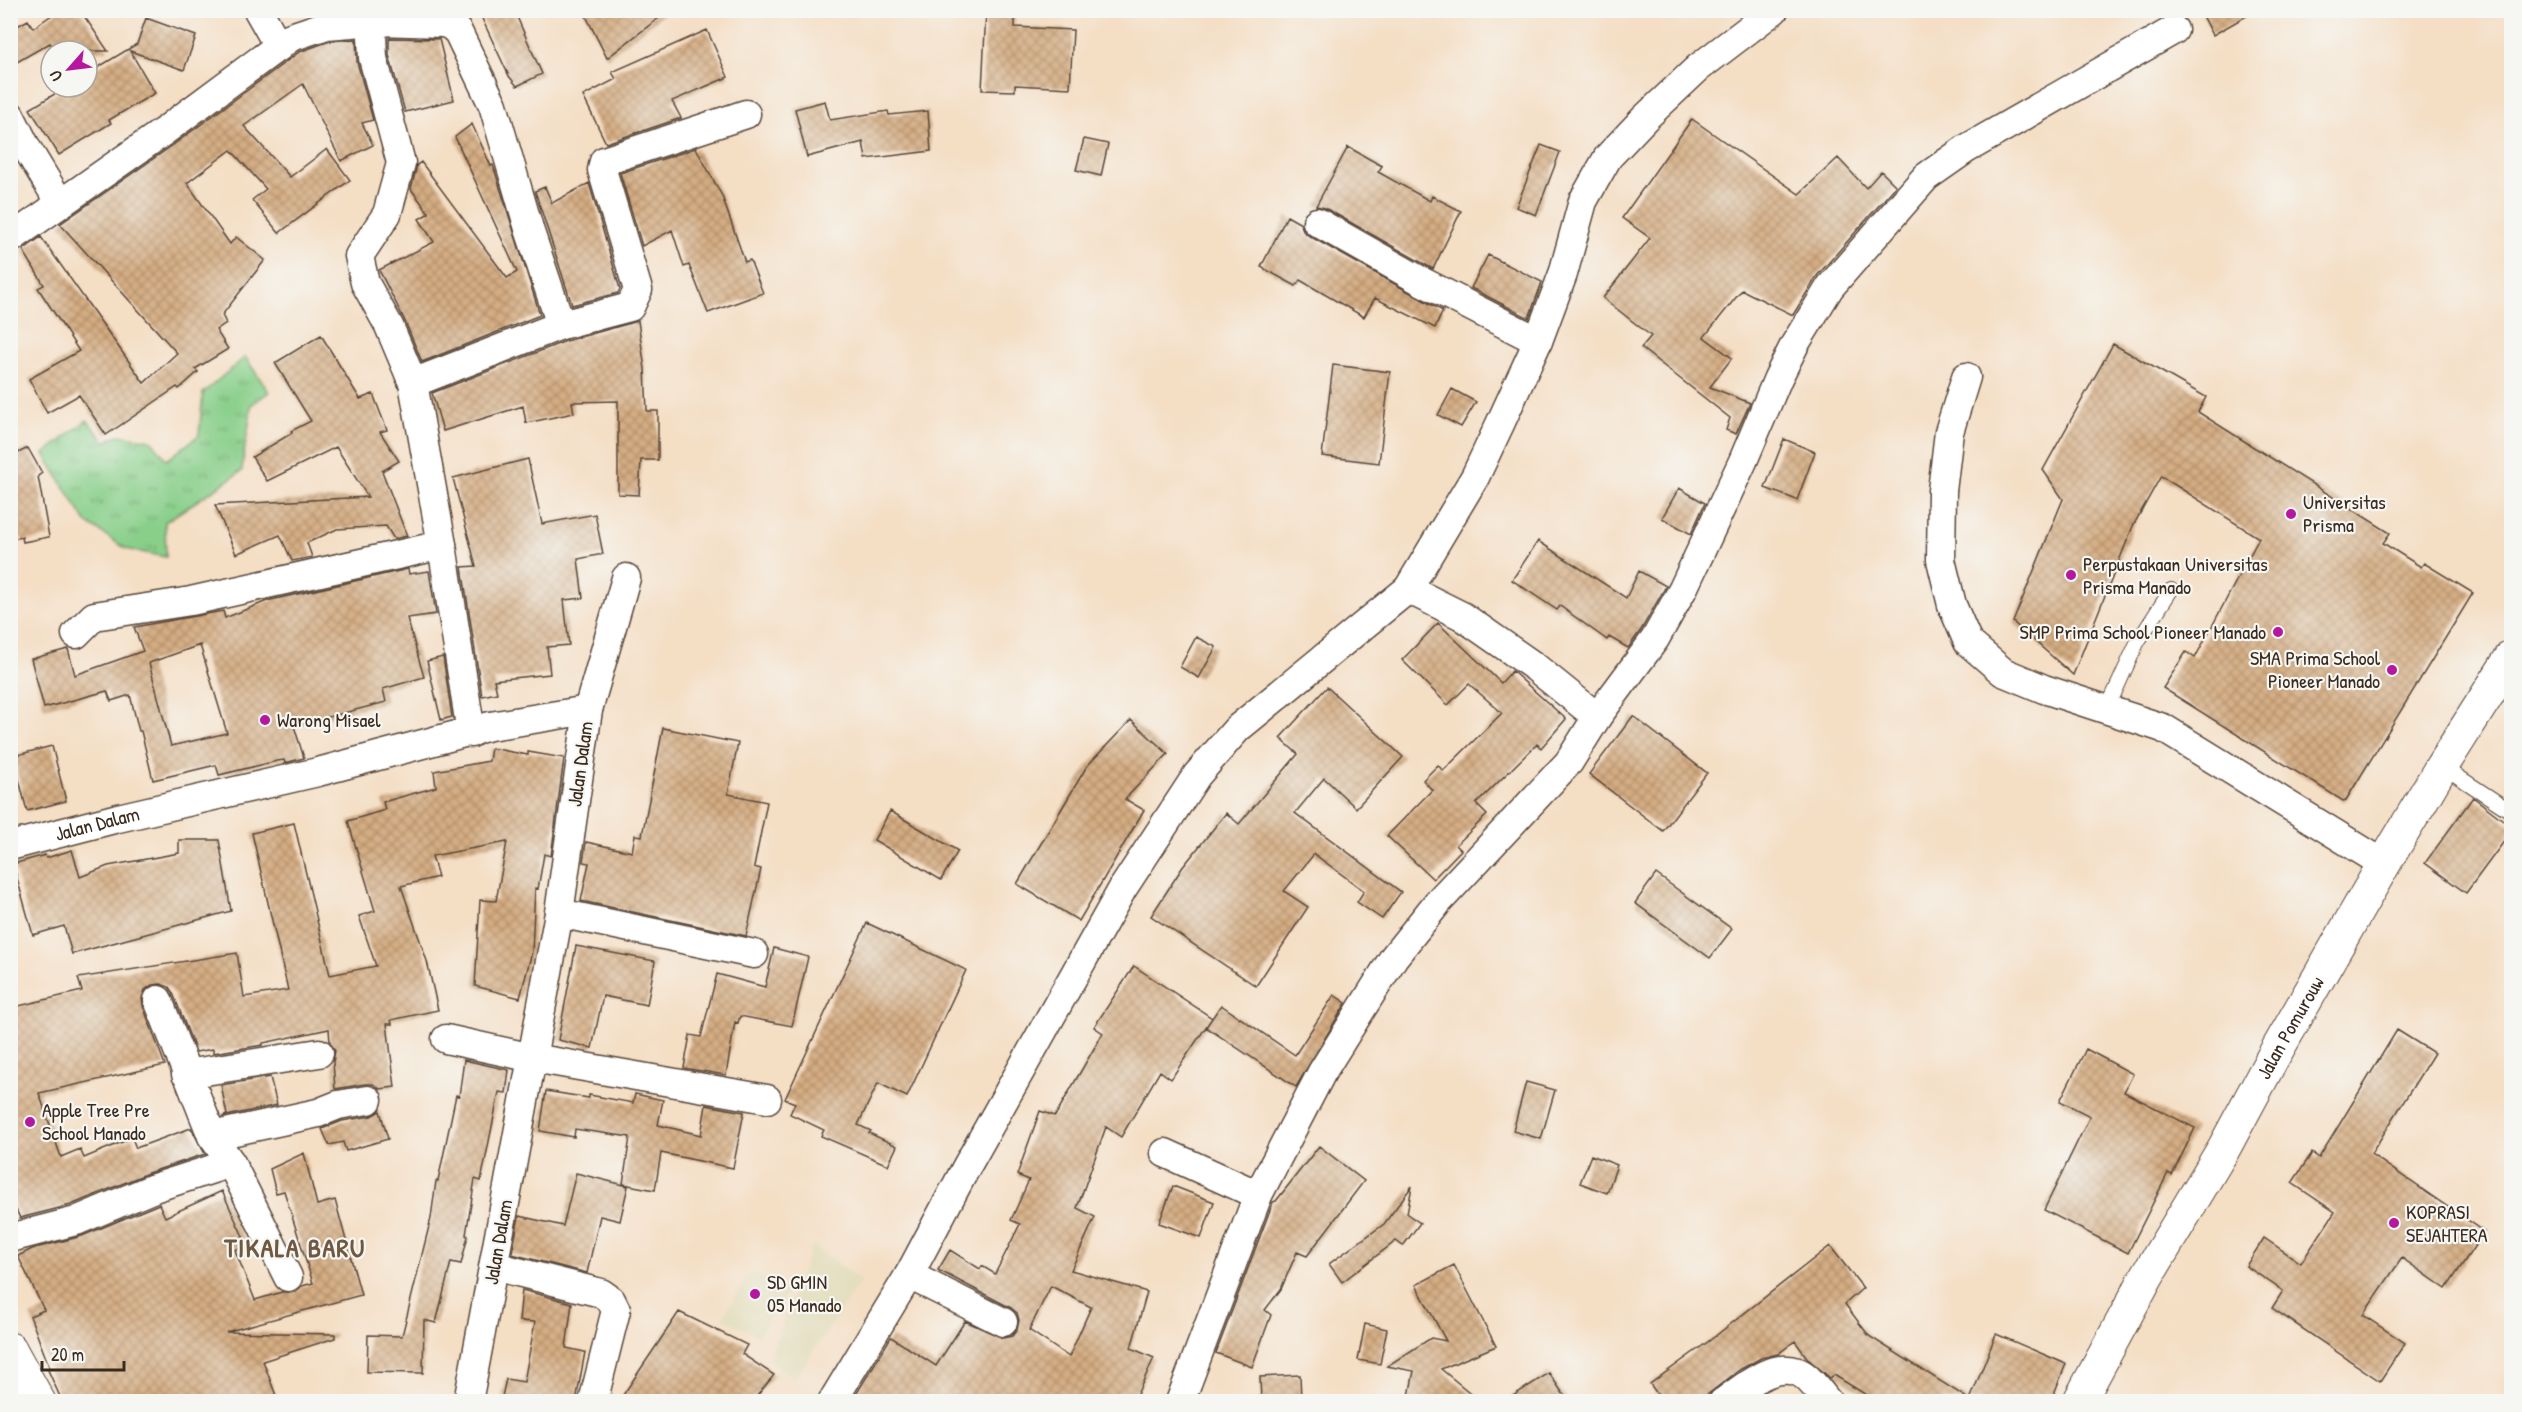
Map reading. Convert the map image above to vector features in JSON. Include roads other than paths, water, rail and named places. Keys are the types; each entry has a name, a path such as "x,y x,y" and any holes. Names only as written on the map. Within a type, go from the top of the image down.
{"main road":[{"name":"Jalan Pomurouw","path":"2079,1401 2147,1276 2224,1148 2273,1057 2384,864 2442,765 2511,656"},
{"path":"10,1349 39,1401"}],"street":[{"path":"258,10 279,46"},
{"path":"836,1395 909,1275 978,1146 1123,888 1197,775 1237,729 1408,589 1475,477 1538,341 1563,274 1582,201 1608,157 1698,68 1774,10"},
{"path":"376,21 372,36 373,58 401,163 387,214 359,256 365,283 389,326 413,383 442,545 471,733"},
{"path":"10,239 163,132 291,38 316,27 376,21 442,23 458,32 493,105 530,232 561,325"},
{"path":"1180,1401 1258,1195 1322,1072 1394,957 1438,902 1569,762 1597,717 1655,639 1683,589 1743,461 1778,378 1830,287 1926,177 1966,148 2174,30"},
{"path":"413,383 561,325 630,307 638,290 602,170 604,162 746,114"},
{"path":"10,115 26,147 60,203"},
{"path":"1317,222 1423,282 1538,341"},
{"path":"1965,377 1949,432 1942,491 1941,560 1956,614 1968,642 2003,672 2044,689 2163,728 2384,864"},
{"path":"76,634 94,616 191,601 442,545"},
{"path":"588,710 626,578"},
{"path":"1408,589 1462,616 1535,667 1597,717"},
{"name":"Jalan Dalam","path":"10,846 118,818 318,772 471,733 490,726 588,710 560,913 468,1401"},
{"path":"560,913 754,954"},
{"path":"158,1000 212,1136 231,1163 288,1277"},
{"path":"446,1039 533,1058 767,1099"},
{"path":"186,1074 319,1053"},
{"path":"212,1136 318,1113 338,1105 368,1100"},
{"path":"1165,1153 1258,1195"},
{"path":"10,1238 76,1221 154,1188 231,1163"},
{"path":"494,1266 601,1293 612,1300 616,1310 593,1401"},
{"path":"909,1275 1003,1322"},
{"path":"1724,1401 1763,1375 1779,1369 1800,1372 1828,1401"}],"lane":[{"path":"2107,709 2137,643 2171,590"},
{"path":"2442,765 2511,812"}],"place":[{"name":"Universitas Prisma","path":"2291,514"},
{"name":"Perpustakaan Universitas Prisma Manado","path":"2071,575"},
{"name":"SMP Prima School Pioneer Manado","path":"2278,632"},
{"name":"SMA Prima School Pioneer Manado","path":"2392,670"},
{"name":"Warong Misael","path":"265,720"},
{"name":"Apple Tree Pre School Manado","path":"30,1122"},
{"name":"KOPRASI SEJAHTERA","path":"2394,1223"},
{"name":"SD GMIN 05 Manado","path":"755,1294"}],"district":[{"name":"TIKALA BARU","path":"295,1248"}]}
